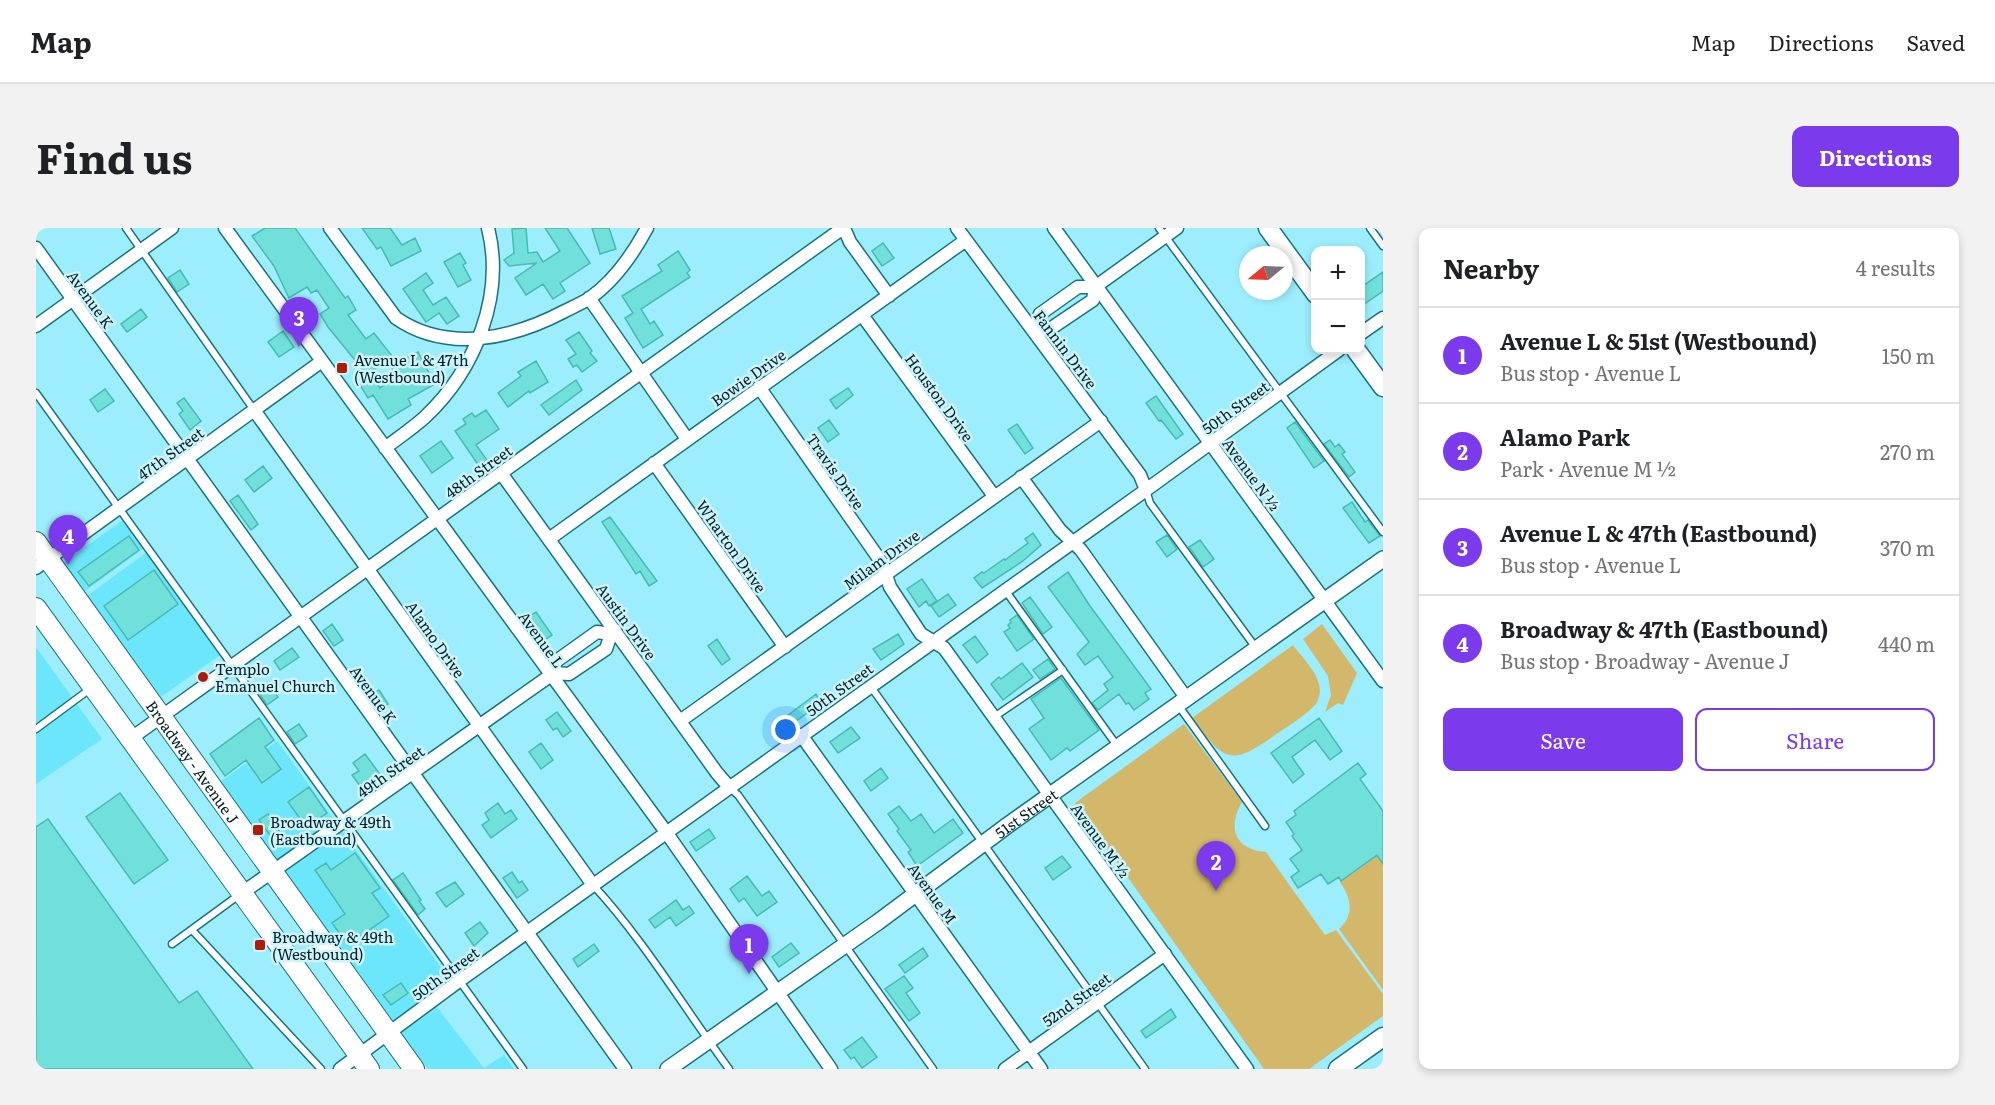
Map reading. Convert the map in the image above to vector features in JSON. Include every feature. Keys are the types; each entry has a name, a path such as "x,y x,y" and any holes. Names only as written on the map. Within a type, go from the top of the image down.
{"main road":[{"path":"1268,228 1311,287"},
{"path":"1359,354 1383,387"},
{"name":"Broadway - Avenue J","path":"36,542 42,564 161,717 414,1069"},
{"path":"36,608 364,1062"},
{"path":"1338,1069 1383,1037"}],"street":[{"path":"36,326 172,228"},
{"name":"Avenue L","path":"225,228 666,832 831,1069"},
{"path":"330,228 396,318 411,329 438,336 479,339 504,336 538,325 590,298 624,265 647,228"},
{"path":"385,448 425,418 452,389 472,355 486,318 492,278 491,238 488,228"},
{"path":"844,228 850,242 889,296"},
{"name":"48th Street","path":"130,739 844,228"},
{"name":"Fannin Drive","path":"957,228 1101,421 1140,475 1146,489"},
{"name":"Avenue N ½","path":"1054,228 1383,681"},
{"path":"1095,287 1094,300 1050,329 1034,331 1040,314 1078,287 1095,287 1162,232 1177,228"},
{"name":"Bowie Drive","path":"549,539 966,240"},
{"name":"Avenue K","path":"36,248 625,1069"},
{"path":"590,298 687,439"},
{"name":"Houston Drive","path":"862,315 994,496"},
{"path":"1365,331 1383,318"},
{"name":"50th Street","path":"340,1069 364,1062 388,1033 459,981 1333,354"},
{"name":"47th Street","path":"42,564 322,361"},
{"name":"Travis Drive","path":"759,387 882,562 886,574"},
{"name":"Alamo Drive","path":"254,410 593,885"},
{"name":"Milam Drive","path":"680,721 1101,421"},
{"name":"Wharton Drive","path":"654,463 784,646"},
{"name":"Austin Drive","path":"501,472 613,632 729,787"},
{"path":"1021,477 1060,530 1081,550 1183,702"},
{"name":"51st Street","path":"668,1069 1383,559"},
{"name":"Avenue M ½","path":"886,574 890,587 921,634 944,648 1247,1069"},
{"name":"49th Street","path":"242,893 552,674 569,674 606,649 613,632 597,632 555,662 552,674"},
{"name":"Avenue M","path":"801,735 1041,1069"},
{"name":"52nd Street","path":"1005,1069 1165,954"}],"lane":[{"path":"126,228 254,410"},
{"path":"1370,228 1383,246"},
{"path":"1162,232 1383,532"},
{"path":"36,393 523,1069"},
{"path":"1146,489 1150,503 1256,649"},
{"path":"1005,589 1119,747"},
{"path":"994,717 1063,670"},
{"path":"870,686 1145,1069"},
{"path":"36,729 93,687"},
{"path":"1183,702 1265,826"},
{"path":"729,787 738,795 933,1069"},
{"path":"593,885 652,961 729,1069"},
{"path":"172,944 242,893"},
{"path":"192,930 321,1069"}],"shaded area":[{"path":"123,520 144,548 84,592 63,563"},
{"path":"147,552 220,655 161,697 87,596"},
{"path":"1322,624 1357,673 1343,705 1338,703 1325,712 1331,695 1328,676 1303,639"},
{"path":"1293,645 1318,680 1320,688 1316,704 1298,720 1250,751 1239,755 1222,752 1192,718"},
{"path":"36,647 102,739 36,784"},
{"path":"1184,724 1242,802 1235,820 1235,829 1241,842 1247,847 1266,852 1325,935 1336,930 1383,994 1383,1016 1309,1069 1264,1069 1075,803"},
{"path":"277,741 444,972 423,989 484,1068 504,1055 514,1069 428,1069 220,782"},
{"path":"1377,855 1383,864 1383,990 1339,929 1347,918 1350,906 1347,894 1340,882"}],"building":[{"path":"265,228 295,228 345,298 348,296 356,310 348,315 366,339 374,333 392,356 367,375 320,314 329,308 317,290 311,293 307,287 289,298 274,266 252,236"},
{"path":"362,228 390,228 402,245 415,238 421,251 391,266 381,247 377,249"},
{"path":"526,228 528,253 537,252 543,262 560,251 545,228 567,228 590,263 560,283 565,291 553,299 543,284 526,295 515,278 537,263 509,266 504,260 514,253 512,229"},
{"path":"592,228 609,228 616,249 600,254"},
{"path":"883,243 894,258 882,266 872,251"},
{"path":"678,251 690,270 687,273 690,277 641,309 650,324 654,321 663,335 643,348 625,318 633,313 622,296 662,271 658,265"},
{"path":"460,253 471,280 458,287 444,262"},
{"path":"180,270 189,284 177,292 168,278"},
{"path":"1383,272 1383,291 1365,304 1365,285"},
{"path":"426,273 433,283 423,290 433,305 446,297 459,316 447,324 439,313 426,322 403,289"},
{"path":"141,309 147,317 127,332 121,324"},
{"path":"283,331 294,347 279,357 268,342"},
{"path":"579,332 597,361 582,372 577,365 573,367 568,359 576,354 566,340"},
{"path":"418,352 435,384 408,399 411,405 388,419 373,395 368,398 360,385 373,377 380,388 397,377 391,366"},
{"path":"536,361 548,382 530,393 529,391 508,407 498,393 521,376 518,372"},
{"path":"576,380 582,390 549,415 541,405"},
{"path":"848,388 853,395 836,409 830,400"},
{"path":"105,389 114,401 98,412 90,400"},
{"path":"1156,396 1183,434 1176,439 1146,403"},
{"path":"184,398 201,421 190,430 179,414 183,411 177,403"},
{"path":"486,410 499,429 476,445 487,460 479,466 455,431 466,424 463,419 472,413 475,417"},
{"path":"829,420 839,434 828,442 818,428"},
{"path":"1295,422 1324,461 1314,468 1287,428"},
{"path":"1017,424 1033,448 1025,454 1008,430"},
{"path":"1330,440 1335,447 1339,444 1345,452 1342,454 1355,472 1349,477 1324,444"},
{"path":"441,441 453,458 432,473 420,456"},
{"path":"263,466 272,478 254,492 245,480"},
{"path":"238,495 258,524 251,530 230,501"},
{"path":"1352,502 1365,522 1368,520 1380,536 1369,543 1343,508"},
{"path":"610,517 657,581 649,586 640,571 636,574 602,522"},
{"path":"1033,533 1041,545 1023,561 982,588 974,578 1028,543 1025,539"},
{"path":"1167,535 1177,549 1167,557 1156,542"},
{"path":"129,536 139,550 89,586 78,572"},
{"path":"1200,540 1214,559 1203,567 1189,547"},
{"path":"154,570 178,604 128,640 104,606"},
{"path":"1068,572 1151,689 1145,693 1149,699 1134,710 1119,694 1098,710 1092,703 1108,690 1104,684 1113,677 1098,656 1085,665 1077,654 1089,642 1048,587"},
{"path":"922,579 937,601 929,606 926,601 919,607 907,589"},
{"path":"948,594 956,605 939,617 931,606"},
{"path":"1030,597 1052,627 1043,634 1022,603"},
{"path":"536,612 552,635 540,643 524,620"},
{"path":"1017,615 1034,639 1017,651 1004,632 1010,628 1008,625 1010,620"},
{"path":"332,624 343,640 334,646 323,631"},
{"path":"898,634 904,644 881,660 873,649"},
{"path":"975,636 988,654 977,663 963,645"},
{"path":"717,639 730,659 722,665 708,646"},
{"path":"292,648 299,657 280,670 274,661"},
{"path":"1048,659 1055,669 1040,679 1033,670"},
{"path":"1022,663 1033,677 1003,700 991,684"},
{"path":"1061,678 1099,730 1070,751 1067,748 1051,760 1029,729 1044,718 1031,699"},
{"path":"267,683 278,697 267,705 257,690"},
{"path":"379,690 388,704 379,710 370,696"},
{"path":"816,694 821,703 792,724 787,716"},
{"path":"557,712 571,731 563,737 557,728 553,730 546,720"},
{"path":"259,718 274,740 265,747 281,769 262,783 246,760 225,776 210,754"},
{"path":"1319,718 1342,751 1330,760 1315,740 1292,757 1304,774 1293,783 1271,753"},
{"path":"299,724 307,736 295,744 287,732"},
{"path":"851,727 860,738 838,753 830,742"},
{"path":"541,743 553,760 541,769 529,752"},
{"path":"365,754 379,773 360,786 352,775 359,771 353,763"},
{"path":"1358,763 1366,774 1360,779 1383,811 1383,864 1377,855 1341,881 1339,877 1328,884 1321,874 1298,888 1291,877 1299,871 1290,859 1302,850 1286,822 1296,815 1294,811"},
{"path":"881,768 888,778 871,791 864,781"},
{"path":"309,787 327,813 306,827 288,802"},
{"path":"120,793 168,860 134,884 86,817"},
{"path":"498,803 505,814 511,810 517,819 491,838 482,825 489,820 485,813"},
{"path":"899,806 911,821 921,814 934,833 953,819 963,833 917,866 908,852 911,850 888,814"},
{"path":"268,814 280,832 272,838 259,820"},
{"path":"48,819 179,1003 197,991 253,1069 36,1069 36,827"},
{"path":"709,829 715,838 696,851 690,842"},
{"path":"355,853 380,888 372,893 389,916 348,945 332,923 345,914 315,870 326,863 331,870"},
{"path":"1062,856 1071,867 1053,880 1045,868"},
{"path":"512,872 519,883 522,881 528,890 517,898 503,878"},
{"path":"403,873 425,909 418,915 393,880"},
{"path":"747,876 762,896 769,891 777,902 757,916 744,898 739,902 730,889"},
{"path":"455,882 464,894 446,907 436,893"},
{"path":"676,900 683,910 689,906 694,913 676,926 670,917 655,928 649,920"},
{"path":"480,922 488,933 474,946 465,933"},
{"path":"791,943 799,953 779,967 772,957"},
{"path":"594,944 599,951 578,967 573,959"},
{"path":"923,948 928,956 905,973 899,965"},
{"path":"904,976 913,988 906,993 920,1013 909,1021 885,989"},
{"path":"401,983 408,993 391,1005 383,995"},
{"path":"1171,1009 1176,1017 1146,1038 1141,1031"},
{"path":"862,1037 877,1057 862,1068 854,1057 851,1059 844,1050"}],"place":[{"name":"Avenue L & 47th (Eastbound)","path":"299,347"},
{"name":"Avenue L & 47th (Westbound)","path":"342,368"},
{"name":"Broadway & 47th (Eastbound)","path":"68,565"},
{"name":"Templo Emanuel Church","path":"203,677"},
{"name":"Broadway & 49th (Eastbound)","path":"258,830"},
{"name":"Alamo Park","path":"1216,891"},
{"name":"Broadway & 49th (Westbound)","path":"260,945"},
{"name":"Avenue L & 51st (Westbound)","path":"749,974"}]}
